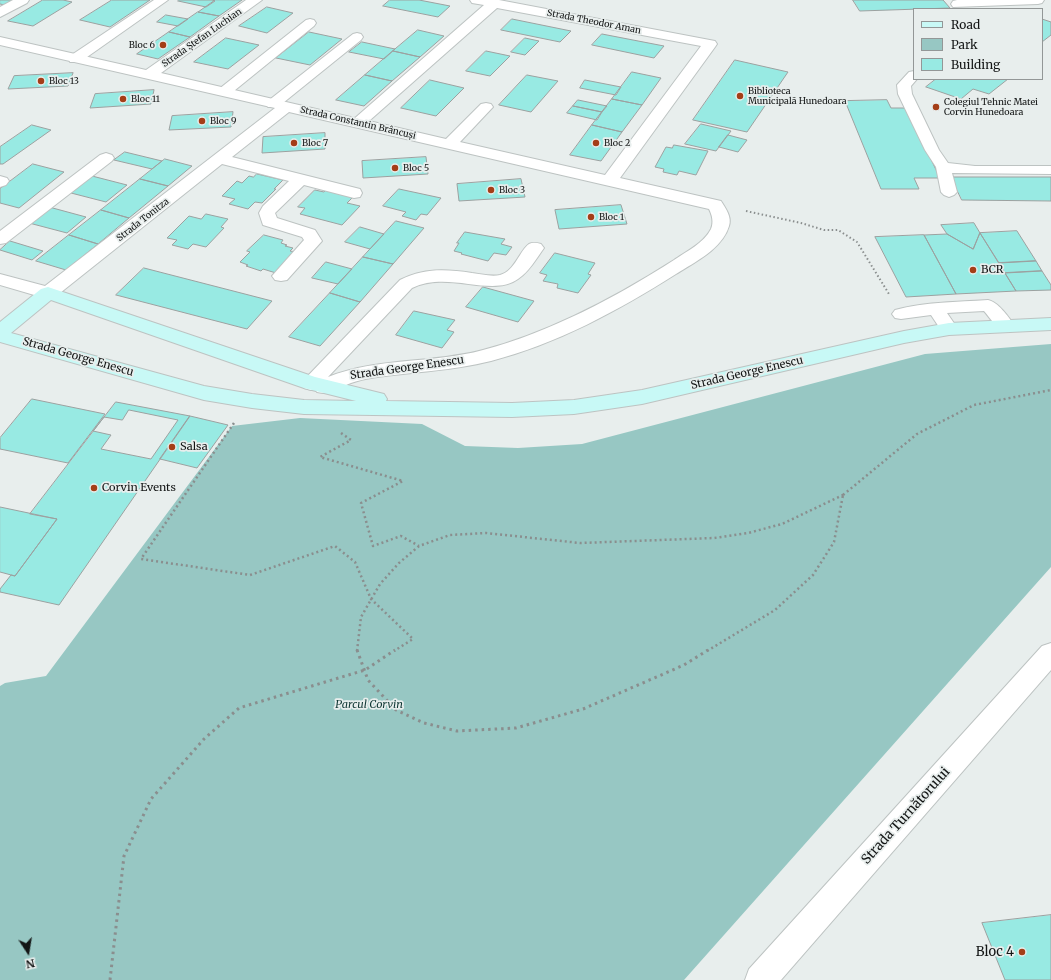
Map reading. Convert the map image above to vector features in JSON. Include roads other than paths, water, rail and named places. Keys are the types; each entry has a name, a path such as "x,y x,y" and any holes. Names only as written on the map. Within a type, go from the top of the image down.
{"street":[{"path":"0,13 22,0"},
{"name":"Strada Ștefan Luchian","path":"149,75 255,0"},
{"name":"Strada Theodor Aman","path":"477,0 710,44 610,180"},
{"path":"358,123 495,3"},
{"name":"Strada Constantin Brâncuși","path":"0,41 715,205"},
{"name":"Strada Tonitza","path":"0,332 220,159 279,106"},
{"path":"449,144 486,107"},
{"path":"0,239 106,158"},
{"path":"220,159 354,193"},
{"path":"281,276 313,241 309,234 269,221 267,213 300,180"},
{"name":"Strada George Enescu","path":"318,385 366,372 448,364 489,355 530,341 583,319 643,287 708,245 720,229 721,216 715,205"},
{"path":"318,385 406,284 419,277 435,274 490,281 508,278 516,272 535,248"},
{"path":"0,279 48,294"},
{"name":"Strada George Enescu","path":"48,294 318,385 373,398 441,410"},
{"name":"Strada George Enescu","path":"0,336 204,393 252,401 304,407 512,410 566,407 642,397 904,337 949,329 1051,324"},
{"name":"Strada Turnătorului","path":"760,980 1051,653"}],"lane":[{"path":"75,59 162,0"},
{"path":"956,4 1038,0"},
{"path":"224,92 310,23"},
{"path":"279,106 357,38"},
{"path":"913,76 904,85 905,94 932,150 943,166 953,169 975,170 1051,170"},
{"path":"943,166 949,192"},
{"path":"901,314 936,309 988,305 1005,326"},
{"path":"936,309 949,329"}],"place":[{"name":"Bloc 6","path":"163,45"},
{"name":"Bloc 13","path":"41,81"},
{"name":"Biblioteca Municipală Hunedoara","path":"740,96"},
{"name":"Bloc 11","path":"123,99"},
{"name":"Colegiul Tehnic Matei Corvin Hunedoara","path":"936,107"},
{"name":"Bloc 9","path":"202,121"},
{"name":"Bloc 7","path":"294,143"},
{"name":"Bloc 2","path":"596,143"},
{"name":"Bloc 5","path":"395,168"},
{"name":"Bloc 3","path":"491,190"},
{"name":"Bloc 1","path":"591,217"},
{"name":"BCR","path":"973,270"},
{"name":"Salsa","path":"172,447"},
{"name":"Corvin Events","path":"94,488"},
{"name":"Bloc 4","path":"1022,952"}],"park label":[{"name":"Parcul Corvin","path":"369,705"}]}
